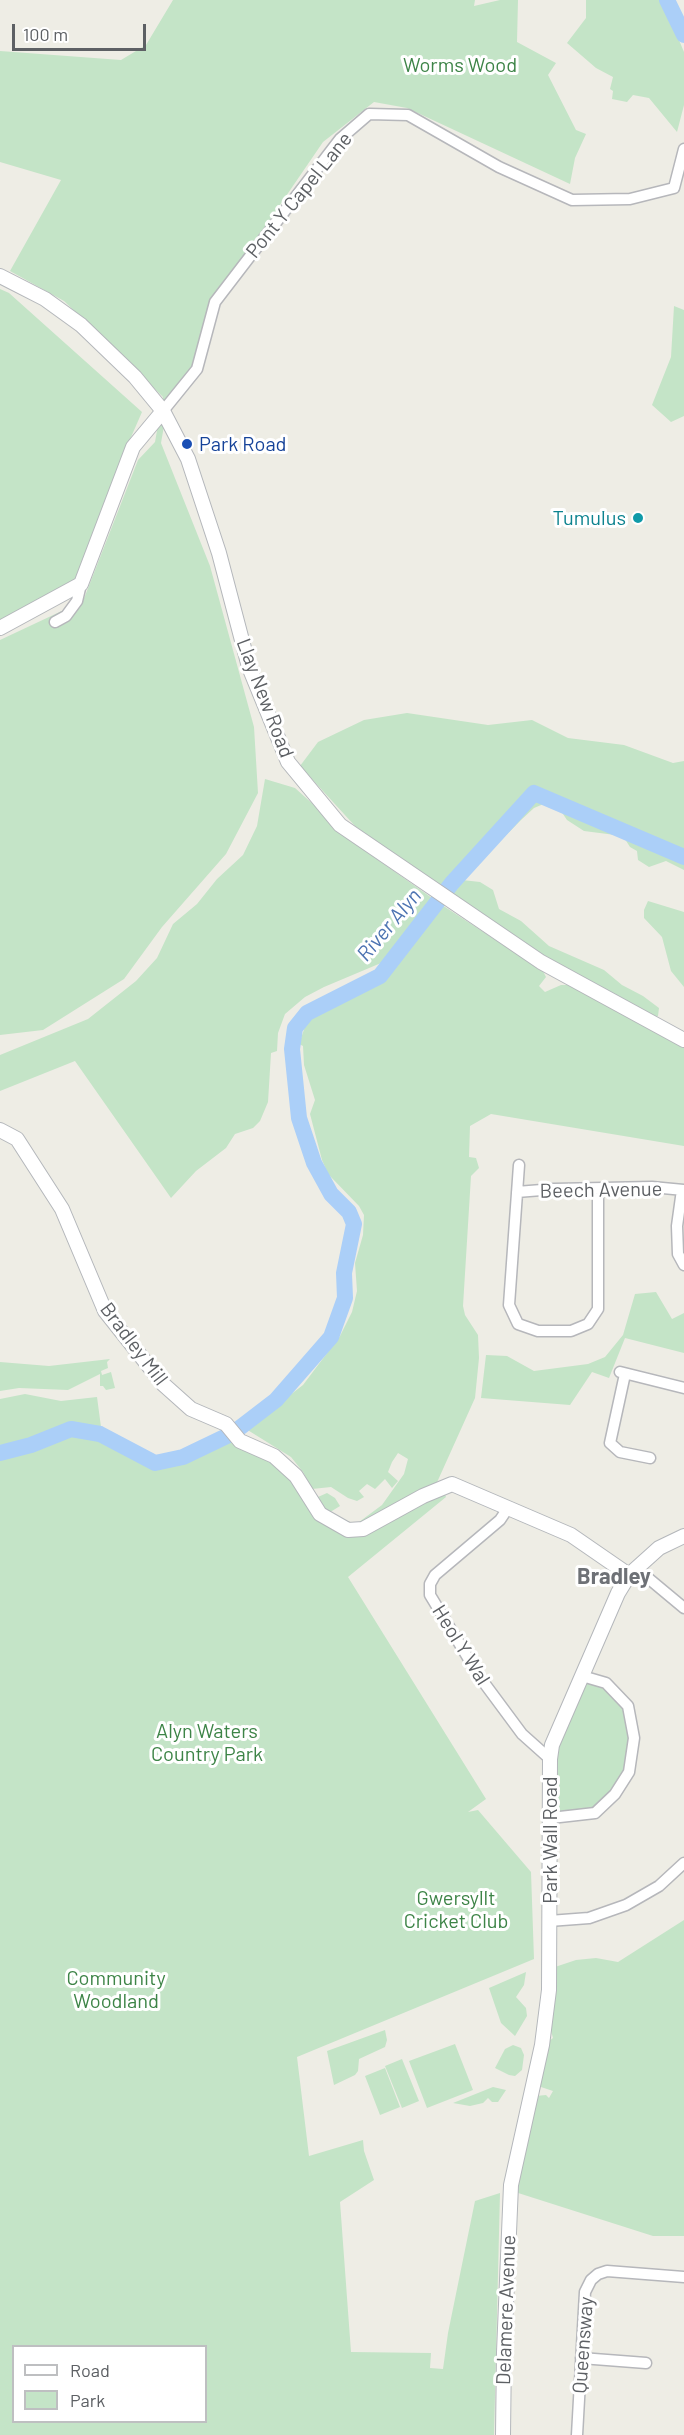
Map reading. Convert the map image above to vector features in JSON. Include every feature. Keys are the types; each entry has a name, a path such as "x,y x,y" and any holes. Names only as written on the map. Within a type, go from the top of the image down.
{"street":[{"name":"Pont Y Capel Lane","path":"163,411 197,369 215,302 340,139 369,114 408,115 499,167 572,200 630,199 674,188 684,149"},
{"name":"Llay New Road","path":"0,276 45,299 81,324 135,377 163,411 188,459 219,553 249,667 288,762 340,825 541,962 684,1040"},
{"path":"55,622 66,616 77,601 81,584 133,447 163,411"},
{"path":"0,628 81,584"},
{"name":"Bradley Mill","path":"0,1130 17,1139 62,1209 105,1311 163,1384 191,1409 226,1424 240,1441 274,1456 296,1476 320,1514 348,1530 363,1529 423,1496 452,1484 508,1508"},
{"path":"518,1165 509,1305 518,1324 538,1331 571,1331 588,1324 598,1309 598,1190"},
{"name":"Beech Avenue","path":"517,1192 652,1187 683,1190"},
{"path":"683,1190 677,1226 678,1254 684,1265"},
{"path":"648,1456 620,1452 610,1443 622,1373 684,1388"},
{"path":"508,1508 571,1535 633,1572 684,1608"},
{"name":"Heol Y Wal","path":"508,1508 500,1520 435,1575 430,1584 430,1595 479,1676 522,1734 550,1759"},
{"name":"Park Wall Road","path":"511,2185 546,2019 549,1990 550,1759 552,1745 618,1593 633,1572 659,1548 684,1536"},
{"path":"551,1818 595,1813 615,1794 629,1772 634,1738 628,1706 606,1683 582,1676"},
{"path":"549,1920 589,1918 626,1905 659,1886 684,1863"},
{"name":"Delamere Avenue","path":"504,2435 504,2352 511,2185"},
{"name":"Queensway","path":"577,2435 585,2292 594,2277 603,2272 612,2271 684,2277"},
{"path":"581,2358 646,2363"}],"green space":[{"name":"Worms Wood","path":"173,0 475,0 474,6 500,0 518,0 517,42 556,63 548,75 576,130 586,134 575,158 570,184 407,108 374,102 323,142 213,303 194,368 169,397 161,443 210,566 254,727 258,793 226,854 162,927 124,979 43,1030 0,1035 0,640 83,601 138,460 155,442 163,397 64,301 10,271 61,180 0,162 0,51 121,60 146,45"},
{"path":"586,0 668,0 671,21 684,52 684,105 677,132 649,98 633,95 627,102 612,99 613,91 610,89 613,77 596,68 567,43 586,18"},
{"path":"0,289 9,293 142,412 77,581 0,626"},
{"path":"674,306 684,310 684,416 671,422 652,405 671,357"},
{"path":"407,713 488,725 532,720 568,738 624,745 673,763 684,761 684,870 666,861 649,867 638,860 637,851 630,847 623,836 584,831 567,820 559,808 546,803 534,808 462,880 480,882 493,890 499,909 521,921 549,946 604,970 622,985 643,996 659,1008 658,1016 653,1019 547,960 439,887 355,826 300,766 318,742 364,720"},
{"path":"265,779 295,788 364,850 432,898 404,939 381,963 305,997 285,1014 278,1033 277,1051 271,1053 268,1102 260,1121 253,1128 235,1134 226,1148 196,1171 171,1198 75,1061 0,1091 0,1055 88,1019 136,981 157,958 173,924 197,904 217,879 243,855 257,826"},
{"path":"648,901 684,912 684,987 671,971 662,937 644,918 644,910"},
{"path":"442,905 543,971 546,977 539,986 545,992 561,985 573,985 684,1045 684,1146 491,1114 470,1126 469,1157 476,1158 479,1168 471,1176 463,1306 465,1315 478,1335 479,1358 475,1398 434,1489 363,1526 355,1525 382,1505 404,1474 408,1459 398,1453 392,1462 388,1472 398,1481 392,1488 385,1479 375,1489 367,1484 359,1491 364,1497 357,1501 331,1487 312,1489 303,1472 291,1457 246,1429 303,1385 340,1336 352,1312 357,1291 355,1263 363,1235 364,1215 359,1206 328,1174 322,1160 310,1114 315,1100 304,1065 303,1046 299,1044 307,1021 387,976"},
{"path":"656,1292 672,1319 684,1313 684,1353 625,1338 609,1378 592,1372 570,1405 481,1398 486,1355 507,1356 534,1371 588,1364 605,1357 623,1335 635,1294"},
{"path":"110,1359 107,1362 108,1368 101,1371 102,1375 111,1372 115,1388 106,1390 100,1386 100,1374 68,1390 19,1388 0,1391 0,1362 49,1366"},
{"path":"25,1394 61,1401 97,1397 101,1427 71,1424 14,1444 0,1445 0,1399"},
{"name":"Alyn Waters Country Park","path":"71,1429 100,1434 155,1463 183,1457 233,1433 273,1458 347,1536 443,1489 446,1497 348,1577 486,1799 468,1812 478,1810 531,1872 534,1959 297,2057 309,2156 363,2140 364,2151 374,2180 340,2202 351,2352 431,2353 430,2368 443,2369 448,2333 475,2201 500,2193 494,2435 0,2435 0,1453 31,1445"},
{"path":"327,1493 335,1498 340,1506 327,1514 317,1504 318,1497"},
{"path":"582,1676 606,1683 628,1706 634,1738 629,1772 595,1813 551,1818 550,1759"},
{"path":"684,1920 684,2236 653,2236 515,2192 536,2096 546,2095 549,2098 553,2091 541,2087 539,2083 549,2041 553,2038 551,2031 552,1968 576,1960 596,1958 618,1962"},
{"path":"526,1972 524,1985 516,1997 526,2008 527,2016 515,2036 501,2023 489,1988"},
{"path":"385,2030 387,2040 385,2047 359,2059 358,2071 355,2075 334,2085 327,2051"},
{"path":"455,2044 473,2090 427,2108 409,2061"},
{"path":"513,2045 521,2048 524,2055 522,2070 515,2076 495,2068 505,2049"},
{"path":"402,2059 419,2101 402,2108 385,2066"},
{"path":"385,2068 400,2107 380,2115 365,2076"},
{"path":"493,2087 506,2090 498,2102 492,2102 488,2098 483,2103 470,2106 453,2103"}],"waterway":[{"name":"River Alyn","path":"667,0 684,35"},
{"name":"River Alyn","path":"0,1453 31,1445 71,1429 100,1434 155,1463 183,1457 233,1433 276,1400 331,1337 345,1298 344,1273 354,1224 349,1212 331,1194 314,1163 299,1118 292,1049 295,1028 307,1013 380,976 452,883 534,793 684,857"}],"place":[{"name":"Park Road","path":"187,444"},
{"name":"Tumulus","path":"638,518"}],"district":[{"name":"Bradley","path":"614,1577"}],"park label":[{"name":"Gwersyllt Cricket Club","path":"456,1910"},
{"name":"Community Woodland","path":"116,1990"}]}
